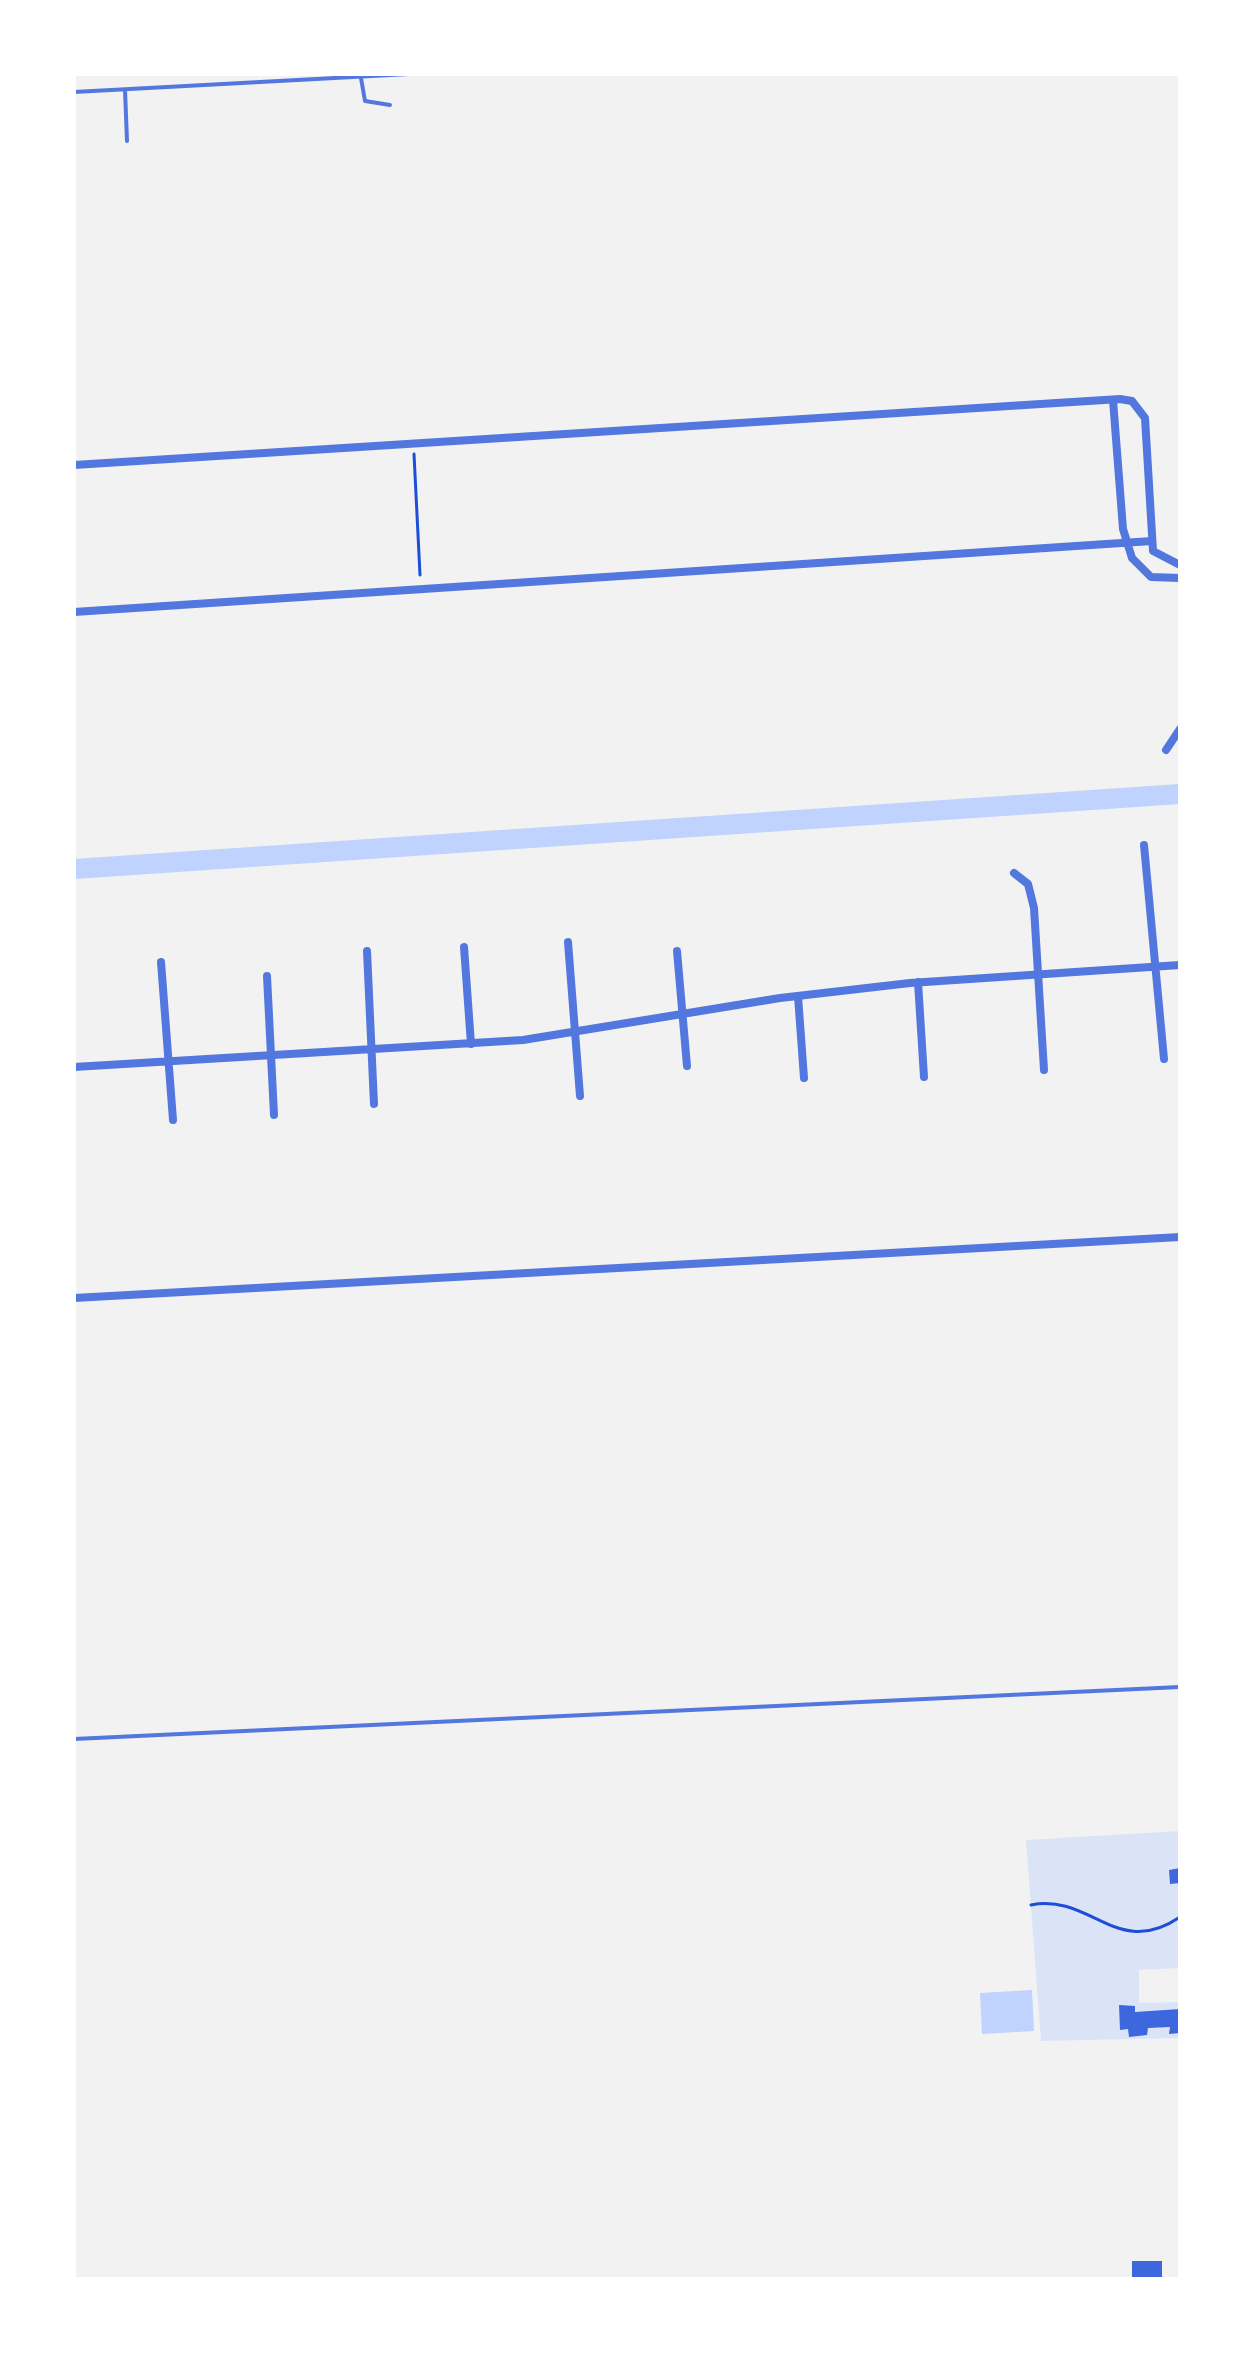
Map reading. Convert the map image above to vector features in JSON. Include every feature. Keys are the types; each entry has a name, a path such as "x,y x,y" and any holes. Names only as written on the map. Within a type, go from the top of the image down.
{"street":[{"path":"1113,400 1123,529 1132,558 1151,577 1180,578"},
{"path":"74,465 1132,401 1145,418 1153,551 1159,557 1180,565"},
{"path":"74,612 1152,541"},
{"path":"1166,750 1180,729"},
{"path":"1144,845 1158,966 1164,1059"},
{"path":"1014,873 1028,884 1034,908 1044,1070"},
{"path":"568,942 580,1096"},
{"path":"464,947 471,1044"},
{"path":"367,951 374,1104"},
{"path":"677,951 687,1066"},
{"path":"161,962 173,1120"},
{"path":"74,1067 471,1044 575,1032 798,996 918,982 1180,965"},
{"path":"267,976 274,1115"},
{"path":"918,982 924,1077"},
{"path":"798,996 804,1078"},
{"path":"74,1298 1180,1237"}],"lane":[{"path":"74,92 409,74"},
{"path":"361,78 365,101 390,105"},
{"path":"125,90 127,141"},
{"path":"74,1739 1180,1687"}],"path":[{"path":"413,443 421,590"},
{"path":"1031,1905 1064,1904 1109,1926 1135,1933 1168,1925 1180,1917"}],"shaded area":[{"path":"1180,1831 1180,1968 1139,1970 1139,2003 1180,2002 1180,2038 1041,2041 1026,1840"}],"water":[{"path":"1032,1990 1034,2031 982,2034 980,1993"}],"building":[{"path":"1180,1868 1180,1883 1170,1884 1169,1870"},
{"path":"1119,2005 1135,2006 1135,2012 1180,2009 1180,2033 1169,2034 1170,2027 1148,2028 1147,2035 1129,2037 1128,2029 1120,2030"},
{"path":"1132,2261 1162,2261 1162,2279 1132,2279"}],"waterway":[{"path":"74,869 1180,794"}]}
